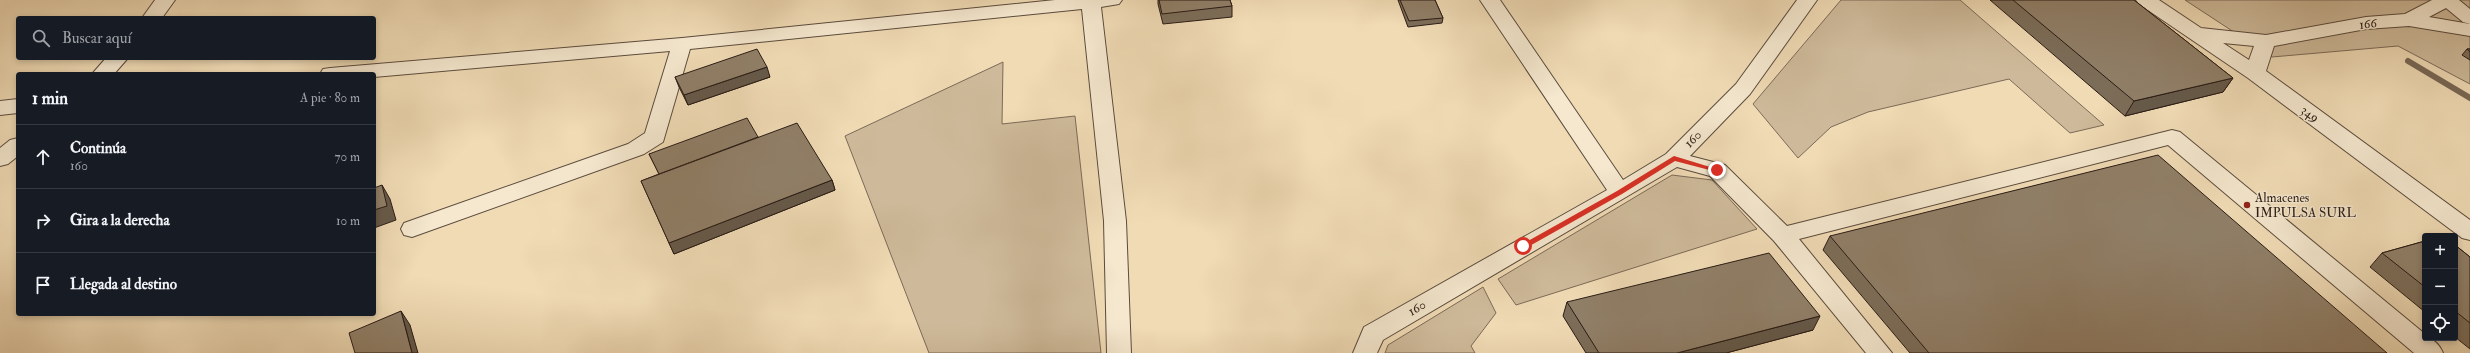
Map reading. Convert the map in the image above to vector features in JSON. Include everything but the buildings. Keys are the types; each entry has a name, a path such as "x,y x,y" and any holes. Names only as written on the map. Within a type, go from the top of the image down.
{"street":[{"path":"153,16 165,0"},
{"path":"1490,0 1620,192"},
{"name":"160","path":"1365,353 1373,334 1620,192 1674,158 1743,89 1807,0"},
{"name":"349","path":"2146,0 2254,73 2470,232"},
{"path":"2409,20 2447,0 2470,18"},
{"path":"353,72 682,44 1101,2 1115,221 1119,353"},
{"name":"166","path":"2196,34 2266,41 2366,23 2409,20 2470,30"},
{"path":"2254,73 2266,41"},
{"path":"412,229 636,149 655,137 682,44"},
{"path":"104,72 116,60"},
{"path":"0,108 16,106"},
{"path":"1782,235 2172,137 2430,353"},
{"path":"0,159 16,147"},
{"path":"1674,158 1717,170 1782,235 1880,353"}],"shaded area":[{"path":"1841,0 1960,0 2104,125 2070,133 2009,79 1868,112 1831,127 1798,158 1753,104"},
{"path":"2185,0 2470,0 2470,84 2398,46 2272,57"},
{"path":"1003,62 1002,124 1075,116 1101,353 929,353 845,136"},
{"path":"1672,175 1712,180 1757,229 1516,305 1498,279"},
{"path":"1483,287 1496,313 1471,346 1475,353 1385,353 1388,345"}],"waterway":[{"path":"2408,61 2470,98"}],"place":[{"name":"Almacenes IMPULSA SURL","path":"2247,205"}],"route":[{"path":"1523,246 1620,192 1674,158 1717,170"}]}
